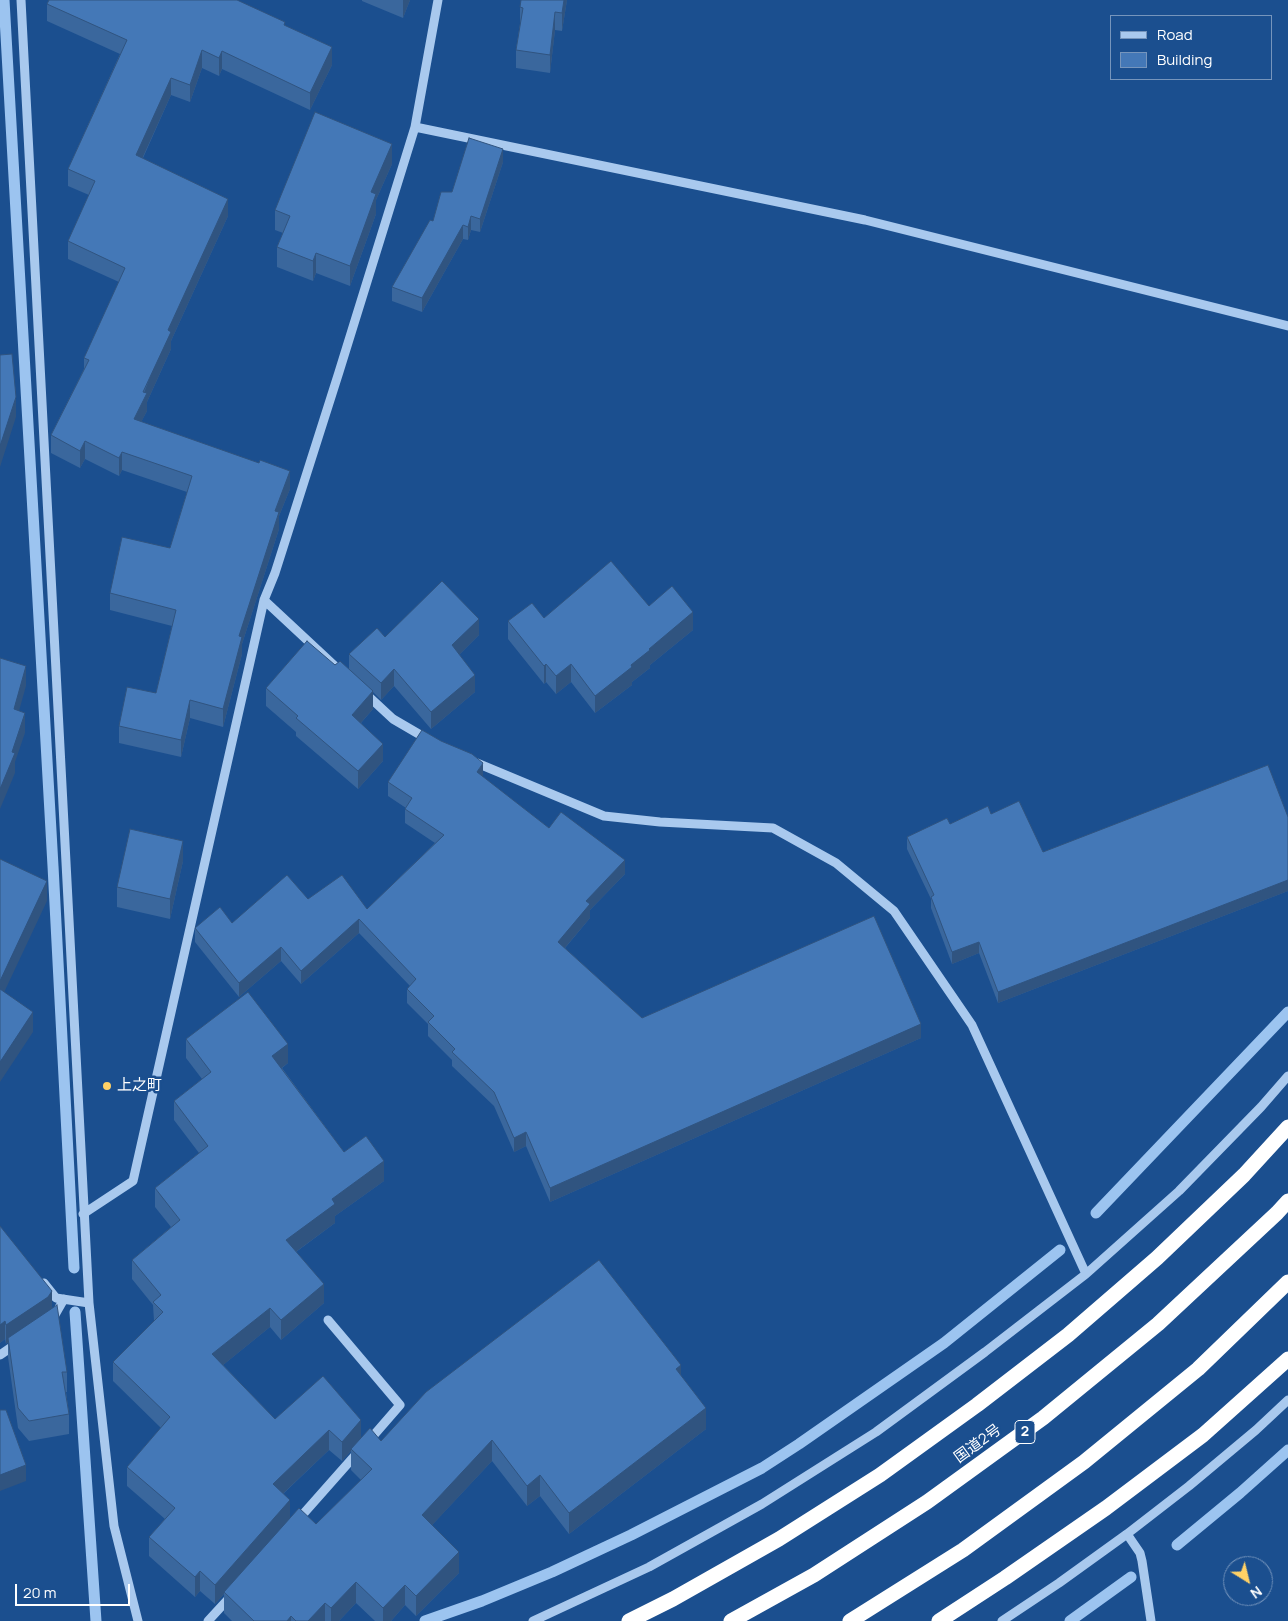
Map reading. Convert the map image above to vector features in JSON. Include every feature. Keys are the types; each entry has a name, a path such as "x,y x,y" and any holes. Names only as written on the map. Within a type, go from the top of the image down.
{"highway":[{"path":"629,1621 713,1577 779,1539 880,1475 977,1405 1068,1335 1157,1258 1244,1175 1288,1127"},
{"name":"国道2号","path":"731,1621 814,1575 927,1502 1043,1418 1158,1324 1288,1201"},
{"path":"850,1621 963,1550 1084,1462 1198,1368 1288,1282"},
{"path":"939,1621 1106,1508 1203,1434 1288,1359"}],"street":[{"path":"22,0 89,1303 114,1526 138,1621"},
{"path":"83,1214 133,1181 264,600 275,573 336,382 415,127 438,0"},
{"path":"415,127 864,220 1288,326"},
{"path":"264,600 343,673"},
{"path":"357,686 393,719 434,744"},
{"path":"461,756 604,816 660,822 773,828 836,863 894,912 972,1025 1086,1274"},
{"path":"533,1621 649,1567 762,1504 876,1432 985,1352 1086,1274 1179,1192 1261,1107 1288,1076"},
{"path":"38,1276 56,1298 89,1303"},
{"path":"45,1325 53,1320 64,1299"},
{"path":"290,1530 400,1405 328,1320"},
{"path":"0,1354 23,1340"},
{"path":"1002,1621 1127,1534 1256,1430 1288,1400"},
{"path":"1127,1534 1140,1553 1152,1621"},
{"path":"208,1621 238,1589"}],"building":[{"path":"49,0 237,0 285,22 284,25 332,47 310,93 222,51 219,58 202,50 190,85 171,78 136,155 228,199 168,330 171,332 143,392 147,393 134,419 259,463 260,460 290,471 275,511 279,512 239,636 242,637 223,709 190,700 181,740 119,726 127,687 156,693 176,610 110,593 122,537 170,548 192,476 122,452 119,458 85,441 80,451 51,435 89,360 84,358 125,268 68,241 95,181 68,169 127,40 47,4"},
{"path":"521,0 564,0 562,13 555,12 550,55 516,50 523,8 520,7"},
{"path":"315,112 392,144 371,192 376,194 350,266 316,253 313,261 277,247 290,216 275,210"},
{"path":"469,138 503,149 480,219 471,216 468,227 463,225 422,298 392,287 430,220 433,221 441,192 452,192"},
{"path":"12,354 16,397 0,446 0,355"},
{"path":"611,561 649,606 672,586 693,612 631,665 632,667 595,696 571,664 556,676 546,664 544,666 508,621 532,603 544,618"},
{"path":"442,581 479,619 452,645 475,675 431,712 394,669 381,683 349,654 377,628 385,637"},
{"path":"307,641 335,665 340,661 373,691 352,715 383,744 358,771 296,718 298,716 266,688"},
{"path":"0,658 26,666 14,709 25,713 12,752 15,753 0,789"},
{"path":"422,730 441,741 472,754 483,763 477,772 549,828 561,812 625,860 586,901 590,904 558,942 642,1018 874,916 921,1024 550,1188 526,1132 514,1138 494,1092 452,1052 455,1049 428,1022 434,1016 407,989 416,979 359,919 301,971 281,947 239,983 195,928 220,907 232,923 287,875 308,899 342,875 367,909 444,835 405,809 412,798 388,782"},
{"path":"1268,765 1288,817 1288,880 998,992 979,942 952,952 931,897 934,895 907,837 947,818 950,824 988,806 991,814 1019,801 1043,852"},
{"path":"130,829 183,841 170,899 117,887"},
{"path":"0,859 47,881 0,981"},
{"path":"0,989 33,1012 0,1062"},
{"path":"248,992 288,1044 272,1056 344,1152 366,1136 384,1161 332,1199 335,1204 286,1240 324,1284 281,1320 270,1308 212,1354 275,1419 323,1376 361,1420 342,1442 329,1430 273,1484 290,1500 215,1585 200,1571 195,1577 149,1537 175,1508 127,1467 170,1417 113,1362 163,1312 153,1302 161,1295 132,1260 180,1220 155,1188 208,1146 174,1101 211,1072 186,1039"},
{"path":"0,1226 52,1291 48,1297 6,1325 5,1321 0,1325"},
{"path":"599,1260 681,1365 676,1369 706,1408 569,1513 540,1475 527,1486 492,1440 422,1515 459,1552 416,1596 405,1585 383,1608 356,1582 331,1608 325,1603 308,1621 296,1621 291,1616 287,1621 254,1621 224,1592 299,1508 316,1524 372,1469 351,1449 370,1428 381,1441 426,1392"},
{"path":"57,1305 67,1372 62,1372 69,1414 29,1421 18,1408 8,1338"},
{"path":"0,1410 6,1410 26,1465 0,1475"}],"waterway":[{"path":"4,0 74,1268"},
{"path":"1096,1213 1288,1012"},
{"path":"425,1621 482,1601 552,1572 631,1535 762,1468 944,1343 1060,1250"},
{"path":"75,1312 96,1621"},
{"path":"1177,1545 1288,1450"},
{"path":"1070,1621 1131,1577"}],"place":[{"name":"上之町","path":"107,1086"}]}
